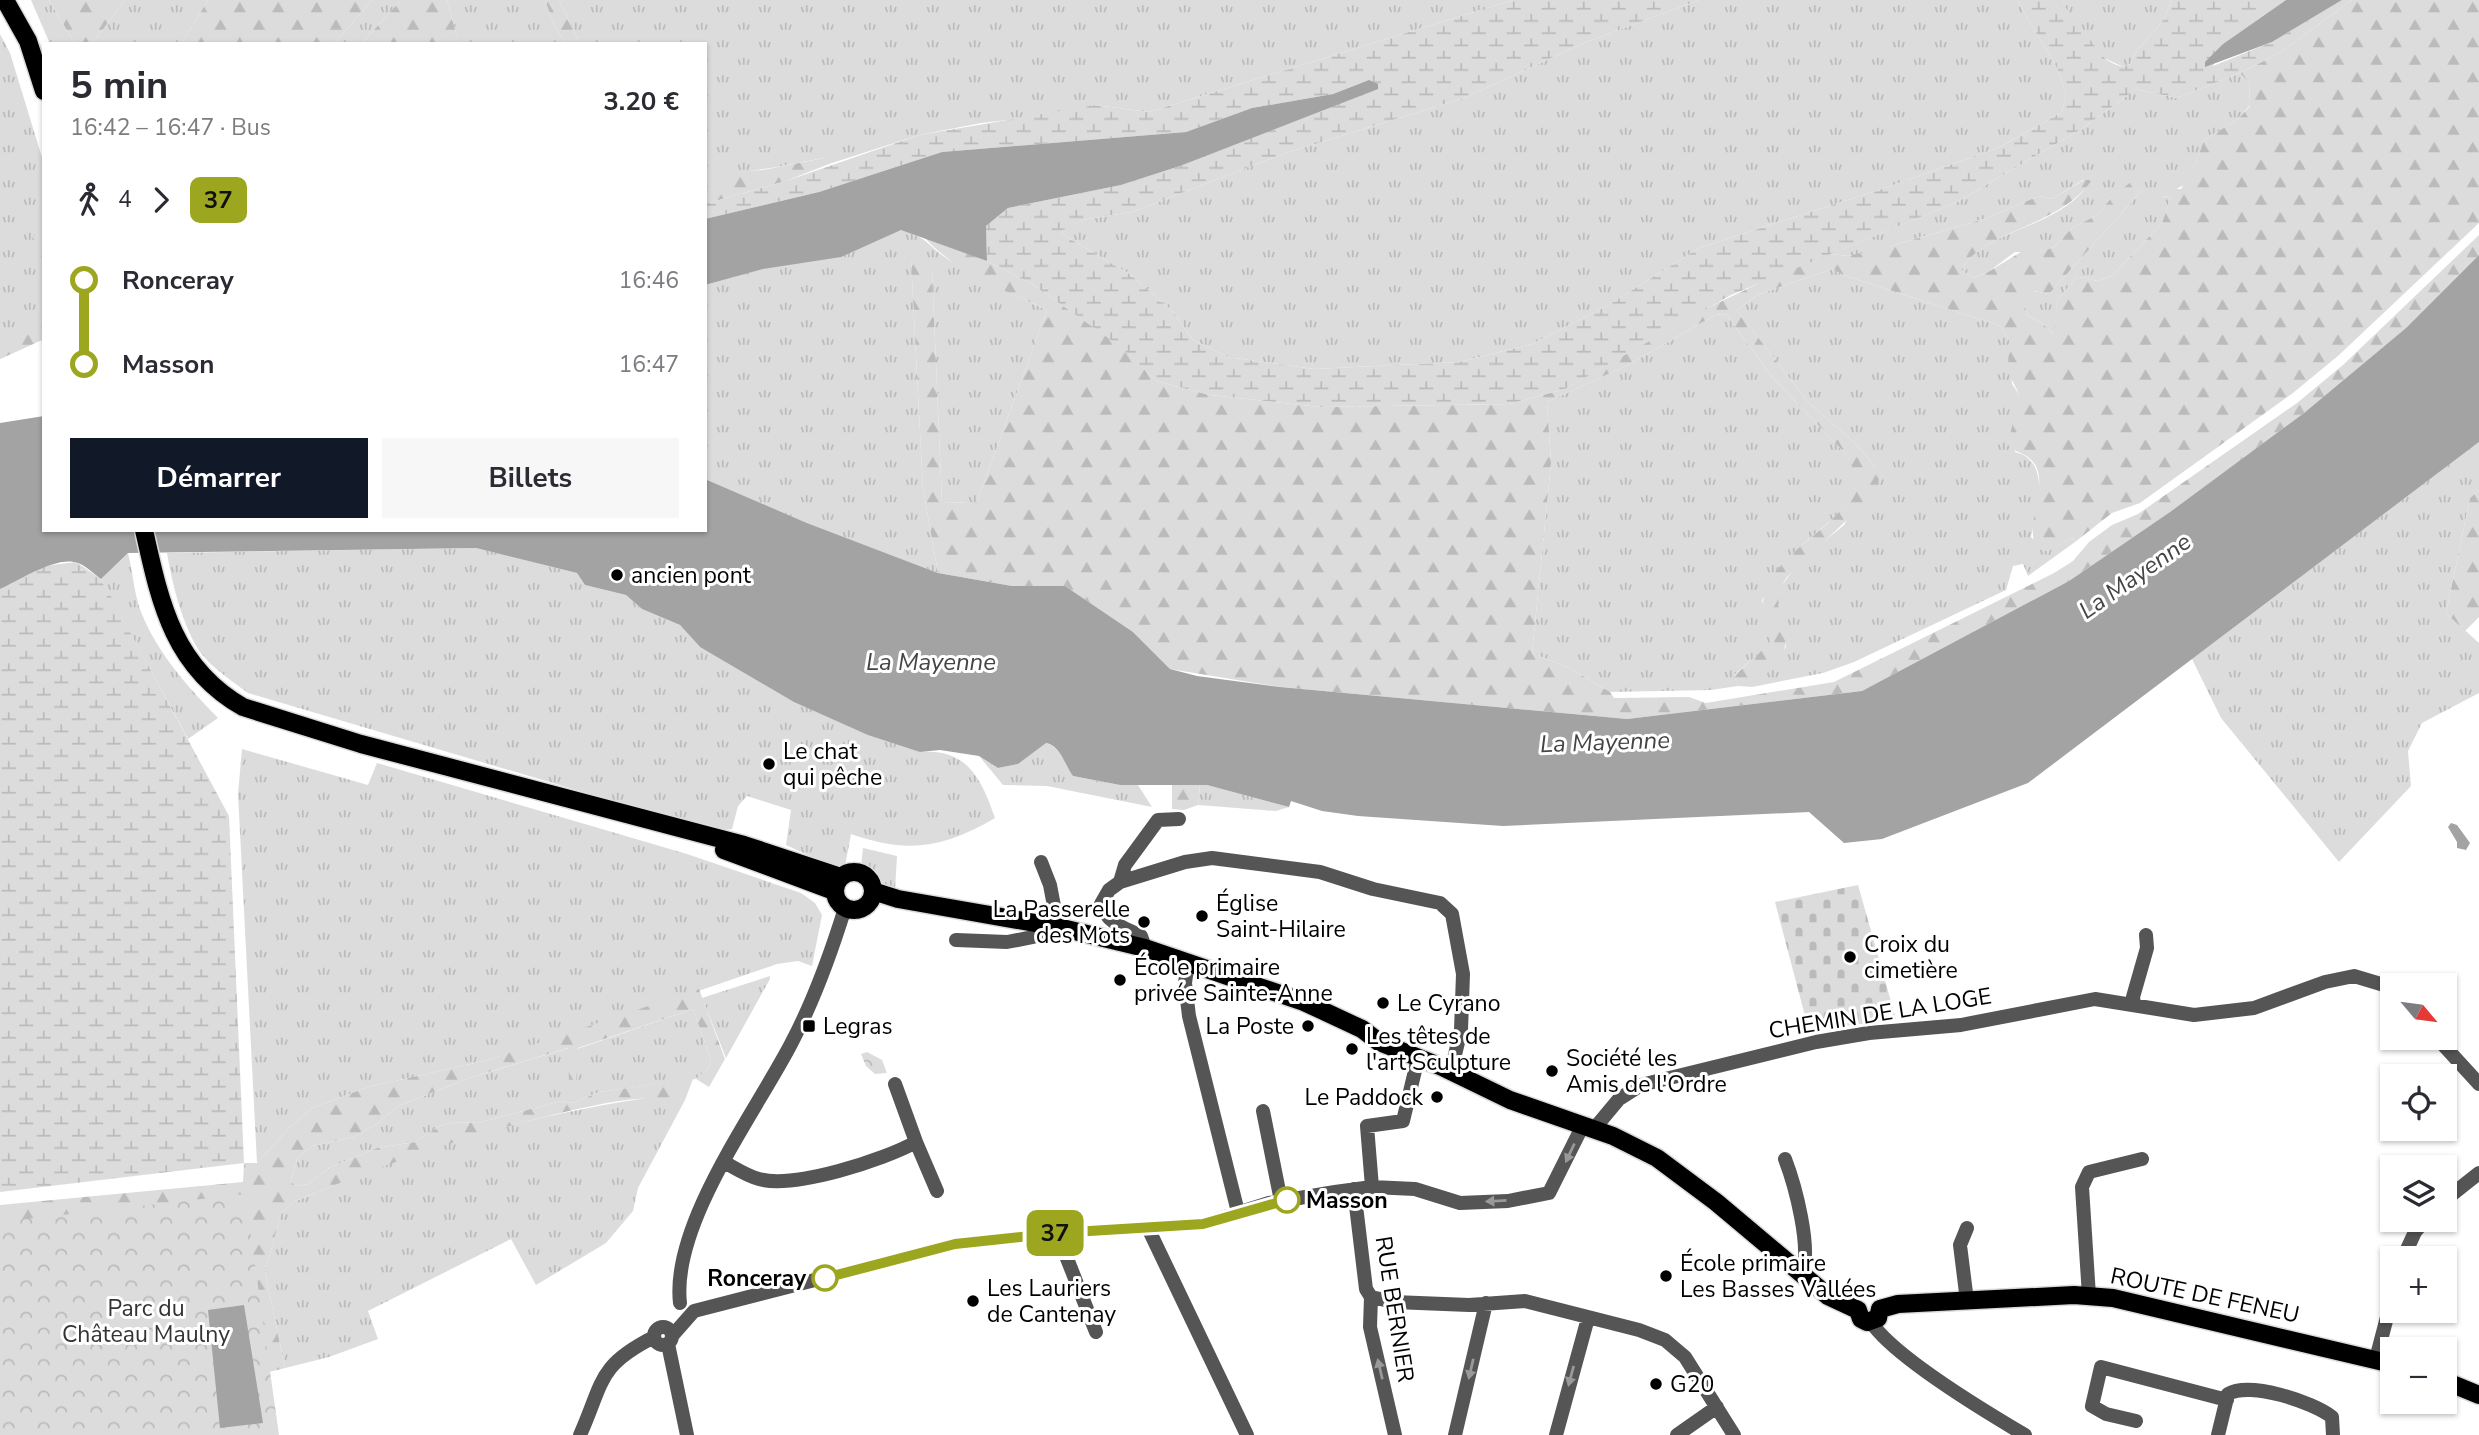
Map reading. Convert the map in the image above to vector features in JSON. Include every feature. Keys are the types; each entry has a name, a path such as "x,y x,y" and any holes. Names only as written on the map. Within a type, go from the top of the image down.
{"main road":[{"path":"5,0 27,41 42,85"},
{"path":"144,532 166,619 184,653 228,698 243,707 361,744 744,845 838,884 860,873 869,880 873,891 864,908 845,908 837,900 838,884"},
{"path":"873,891 898,899 1058,927 1144,948 1304,1002 1362,1029 1379,1042 1451,1071 1510,1100 1589,1127 1657,1158 1684,1177 1828,1296 1870,1314"},
{"name":"ROUTE DE FENEU","path":"1870,1314 1898,1304 2089,1296 2139,1302 2380,1360"},
{"path":"2457,1386 2479,1395"}],"street":[{"path":"1120,882 1125,865 1157,820 1179,819"},
{"path":"1144,948 1141,936 1104,914 1101,904 1109,890 1120,882 1185,862 1230,859 1320,872 1373,889 1440,903 1452,914 1463,974 1461,1030 1451,1071"},
{"path":"1041,862 1050,885 1058,927"},
{"path":"580,1435 610,1365 629,1350 665,1336 683,1312 678,1287 688,1241 709,1189 793,1041 818,984 845,908"},
{"path":"956,940 1007,942 1038,936 1039,924"},
{"path":"2134,1004 2133,997 2147,948 2146,935"},
{"path":"1188,961 1185,984 1189,1016 1238,1212"},
{"name":"CHEMIN DE LA LOGE","path":"1372,1187 1415,1189 1460,1203 1508,1201 1549,1193 1589,1127 1619,1100 1641,1085 1816,1042 1869,1033 1961,1025 2095,999 2194,1015 2254,1008 2325,982 2354,976 2380,984"},
{"path":"2448,1050 2479,1084"},
{"path":"683,1312 708,1310 955,1244 1057,1233 1203,1224 1281,1201 1372,1187 1367,1126 1402,1121 1418,1058"},
{"path":"895,1084 937,1191"},
{"path":"1263,1111 1281,1201"},
{"path":"724,1162 758,1179 773,1181 840,1171 916,1142"},
{"path":"1785,1159 1792,1177 1802,1233 1806,1264 1802,1274"},
{"path":"2089,1296 2082,1188 2089,1172 2142,1159"},
{"path":"2457,1190 2479,1173"},
{"name":"RUE BERNIER","path":"1354,1189 1366,1289 1371,1297 1370,1327 1395,1435"},
{"path":"1148,1228 1247,1435"},
{"path":"1967,1228 1960,1245 1967,1301"},
{"path":"1057,1233 1096,1332"},
{"path":"1371,1297 1394,1302 1525,1301 1639,1330 1665,1340 1685,1357 1734,1435"},
{"path":"1455,1435 1486,1303"},
{"path":"1870,1314 1885,1339 2008,1431 2025,1435"},
{"path":"1556,1435 1588,1318"},
{"path":"665,1336 687,1435"},
{"path":"2136,1422 2106,1414 2092,1406 2101,1367 2227,1400"},
{"path":"2218,1435 2228,1394 2236,1390 2251,1389 2319,1407 2332,1417 2333,1435"},
{"path":"1677,1435 1717,1407"}],"green space":[{"path":"31,0 49,0 74,42 49,42"},
{"path":"49,0 125,0 94,42 74,42"},
{"path":"125,0 208,0 182,42 94,42"},
{"path":"208,0 372,0 336,42 182,42"},
{"path":"372,0 401,0 363,42 336,42"},
{"path":"401,0 447,0 458,42 363,42"},
{"path":"447,0 545,0 554,25 565,42 458,42"},
{"path":"545,0 559,0 579,42 565,42 554,25"},
{"path":"559,0 1513,0 1149,112 1095,105 1049,115 981,123 919,135 829,164 823,158 779,167 720,173 707,173 707,42 579,42"},
{"path":"1513,0 1699,0 1584,43 1464,98 1286,153 1132,212 1082,220 1063,230 1062,234 1131,275 1173,312 1193,340 1228,357 1314,369 1459,362 1532,344 1607,306 1699,248 1888,187 2000,147 2062,112 2066,94 2057,68 2017,0 2063,0 2070,14 2101,54 2110,62 2123,67 2130,64 2140,47 2158,27 2171,0 2286,0 2223,44 2213,66 2272,42 2342,0 2352,0 2281,52 2240,73 2177,98 2136,89 2083,128 1957,202 1731,295 1565,389 1509,404 1320,407 1210,395 1156,381 1121,347 1032,284 987,261 986,226 1008,208 1121,185 1180,166 1293,120 1369,80 1333,94 1252,108 1186,132 942,152 819,192 707,219 707,203 786,181 919,135 1095,105 1149,112"},
{"path":"1699,0 2017,0 2057,68 2066,94 2062,112 2000,147 1888,187 1699,248 1607,306 1532,344 1459,362 1314,369 1228,357 1193,340 1173,312 1131,275 1062,234 1063,229 1082,220 1132,212 1286,153 1464,98 1584,43"},
{"path":"2063,0 2171,0 2158,27 2140,47 2130,64 2123,67 2098,55 2085,32 2067,14"},
{"path":"2352,0 2479,0 2479,223 2339,355 2293,393 2140,503 2112,513 2075,542 2073,538 2048,551 2037,549 2033,528 2038,472 2031,460 2008,445 2019,394 2008,372 2009,340 2001,326 1843,275 1832,269 1757,295 1737,310 1808,402 1857,445 1876,468 1878,484 1872,496 1787,577 1778,599 1786,641 1782,655 1752,687 1738,686 1734,676 1770,643 1763,601 1772,578 1797,549 1841,509 1852,494 1859,475 1842,450 1773,378 1726,314 1715,315 1628,365 1547,402 1551,463 1532,653 1571,669 1610,692 1614,698 1689,697 1706,703 1834,682 2054,573 2073,561 2089,542 2112,525 2138,514 2297,403 2343,365 2479,235 2479,255 2406,328 2304,413 2170,512 2069,581 1862,691 1627,719 1280,687 1170,669 1133,632 1065,586 1012,586 938,573 923,489 911,260 925,261 932,270 942,503 977,502 1047,310 966,271 924,237 987,261 1032,284 1122,347 1156,381 1210,395 1320,407 1509,404 1565,389 1697,313 1789,269 1830,254 1848,256 1984,219 2039,196 2052,199 2084,180 2092,180 2078,196 2061,208 2004,236 1972,257 1961,270 1973,278 2029,247 2039,252 2054,247 2072,228 2097,215 2112,197 2136,178 2142,179 2143,189 2049,294 2034,291 2025,307 2028,316 2042,323 2054,335 2057,301 2075,279 2083,277 2097,281 2113,275 2162,223 2171,196 2159,197 2173,189 2181,189 2195,165 2204,140 2238,119 2250,106 2249,83 2240,73 2281,52"},
{"path":"0,34 10,53 42,157 42,340 0,359"},
{"path":"2240,73 2249,83 2250,105 2238,119 2204,140 2184,185 2161,197 2171,196 2162,223 2113,275 2097,281 2083,277 2075,279 2057,301 2055,336 2042,323 2028,316 2025,307 2033,291 2049,294 2143,189 2112,197 2097,215 2072,228 2054,247 2039,252 2015,252 1988,272 1973,278 1961,270 1972,256 1987,245 2062,209 2078,196 2091,180 2083,180 2052,199 2039,196 1984,219 1866,253 1848,256 1830,254 1957,202 2083,128 2136,89 2177,98"},
{"path":"824,158 829,164 786,181 707,203 707,173 763,170"},
{"path":"42,226 42,271 32,238"},
{"path":"901,230 924,240 943,256 974,274 1047,310 977,502 942,503 932,270 911,260 923,489 938,573 807,523 707,480 707,284"},
{"path":"1832,269 1843,275 2001,326 2009,340 2012,384 2019,394 2015,452 2027,457 2038,475 2038,500 2031,537 2047,551 2073,538 2075,542 2028,576 2023,564 2013,566 2006,590 1854,662 1823,673 1752,687 1786,647 1778,611 1778,591 1799,562 1844,525 1876,468 1857,445 1808,402 1737,310 1757,295"},
{"path":"1726,314 1773,378 1842,450 1860,475 1848,502 1786,562 1762,600 1770,631 1770,644 1734,675 1738,686 1711,690 1610,692 1571,669 1532,653 1551,463 1547,402 1628,365 1715,315"},
{"path":"42,317 42,340 0,359 3,339 12,329"},
{"path":"2479,442 2479,490 2470,498 2446,613 2479,643 2479,693 2422,723 2408,751 2411,786 2339,862 2221,718 2192,659"},
{"path":"2479,490 2479,617 2465,631 2446,613 2470,498"},
{"path":"476,548 577,573 585,585 626,595 642,609 680,625 700,647 920,752 950,755 970,768 978,778 995,818 959,836 925,845 890,844 851,834 845,866 829,865 786,845 791,810 747,796 738,806 732,829 715,831 248,693 213,666 196,646 178,601 167,553"},
{"path":"128,553 139,605 156,642 174,669 218,718 188,739 101,579"},
{"path":"76,562 101,579 229,816 244,1163 0,1192 0,589 44,566"},
{"path":"1045,743 1059,752 1073,776 1120,785 1138,785 1152,807 1047,786 1003,785 979,756 998,768 1018,764"},
{"path":"242,749 368,785 377,763 687,854 801,893 815,903 822,915 812,966 798,961 777,964 488,1060 368,1087 312,1108 291,1126 257,1163 238,794"},
{"path":"1172,785 1200,785 1198,805 1184,810 1172,809"},
{"path":"1200,785 1289,807 1276,811 1198,805"},
{"path":"863,848 897,856 895,890 861,868"},
{"path":"1858,885 1896,1019 1809,1031 1775,902"},
{"path":"770,976 770,979 726,1058 702,998"},
{"path":"699,989 725,1059 709,1087 696,1079 708,1069 711,1060 693,1009 578,1048 576,1080 569,1082 568,1048 472,1077 398,1106 375,1125 354,1137 312,1146 298,1157 291,1180 295,1186 308,1184 329,1168 377,1148 415,1142 440,1126 453,1122 478,1123 561,1101 573,1103 599,1092 693,1079 685,1100 652,1098 618,1101 518,1124 421,1153 293,1202 281,1214 265,1272 285,1368 269,1372 259,1303 0,1319 0,1205 243,1182 244,1163 257,1163 291,1126 312,1108 368,1087 488,1060"},
{"path":"693,1009 711,1060 708,1069 696,1079 599,1092 573,1103 561,1101 478,1123 453,1122 440,1126 415,1142 377,1148 329,1168 308,1184 295,1186 291,1180 298,1157 312,1146 354,1137 375,1125 398,1106 472,1077 569,1048 569,1081 577,1049"},
{"path":"867,1052 882,1060 887,1073 875,1074 866,1066 861,1054"},
{"path":"659,1096 685,1100 638,1188 633,1211 606,1243 536,1285 511,1239 368,1311 378,1339 329,1357 285,1368 265,1272 281,1214 293,1202 385,1164 462,1138 560,1114"},
{"name":"Parc du Château Maulny","path":"245,1194 279,1435 0,1435 0,1222"}],"water":[{"path":"2286,0 2342,0 2272,42 2205,67 2205,62 2223,44"},
{"path":"1369,80 1378,84 1378,89 1180,166 1121,185 1008,208 986,226 987,261 901,230 841,257 763,269 707,284 707,219 819,192 942,152 1186,132 1252,108 1333,94"},
{"name":"La Mayenne","path":"2479,255 2479,442 2028,783 1882,839 1844,843 1809,812 1503,826 1358,816 1322,811 1291,801 1289,807 1207,785 1120,785 1073,776 1059,752 1046,743 1018,764 998,768 979,756 940,750 920,752 868,735 794,702 700,647 680,625 642,609 626,595 585,585 577,573 476,548 128,553 101,579 81,564 69,561 49,565 0,589 0,423 42,416 42,532 707,532 707,480 807,523 938,573 1012,586 1065,586 1133,632 1170,669 1197,676 1280,687 1627,719 1862,691 2069,581 2170,512 2304,413 2406,328"},
{"path":"2451,823 2457,825 2470,843 2466,850 2457,848 2457,842 2448,827"},
{"path":"244,1305 263,1423 220,1428 208,1310"}],"bus line":[{"name":"37","path":"825,1278 955,1244 1128,1227 1203,1224 1287,1200"}],"place":[{"name":"ancien pont","path":"617,575"},
{"name":"Le chat qui pêche","path":"769,764"},
{"name":"Église Saint-Hilaire","path":"1202,916"},
{"name":"La Passerelle des Mots","path":"1144,922"},
{"name":"Croix du cimetière","path":"1850,957"},
{"name":"École primaire privée Sainte-Anne","path":"1120,980"},
{"name":"Le Cyrano","path":"1383,1003"},
{"name":"Legras","path":"809,1026"},
{"name":"La Poste","path":"1308,1026"},
{"name":"Les têtes de l'art Sculpture","path":"1352,1049"},
{"name":"Société les Amis de l'Ordre","path":"1552,1071"},
{"name":"Le Paddock","path":"1437,1097"},
{"name":"Masson","path":"1287,1200"},
{"name":"École primaire Les Basses Vallées","path":"1666,1276"},
{"name":"Ronceray","path":"825,1278"},
{"name":"Les Lauriers de Cantenay","path":"973,1301"},
{"name":"G20","path":"1656,1384"}]}
